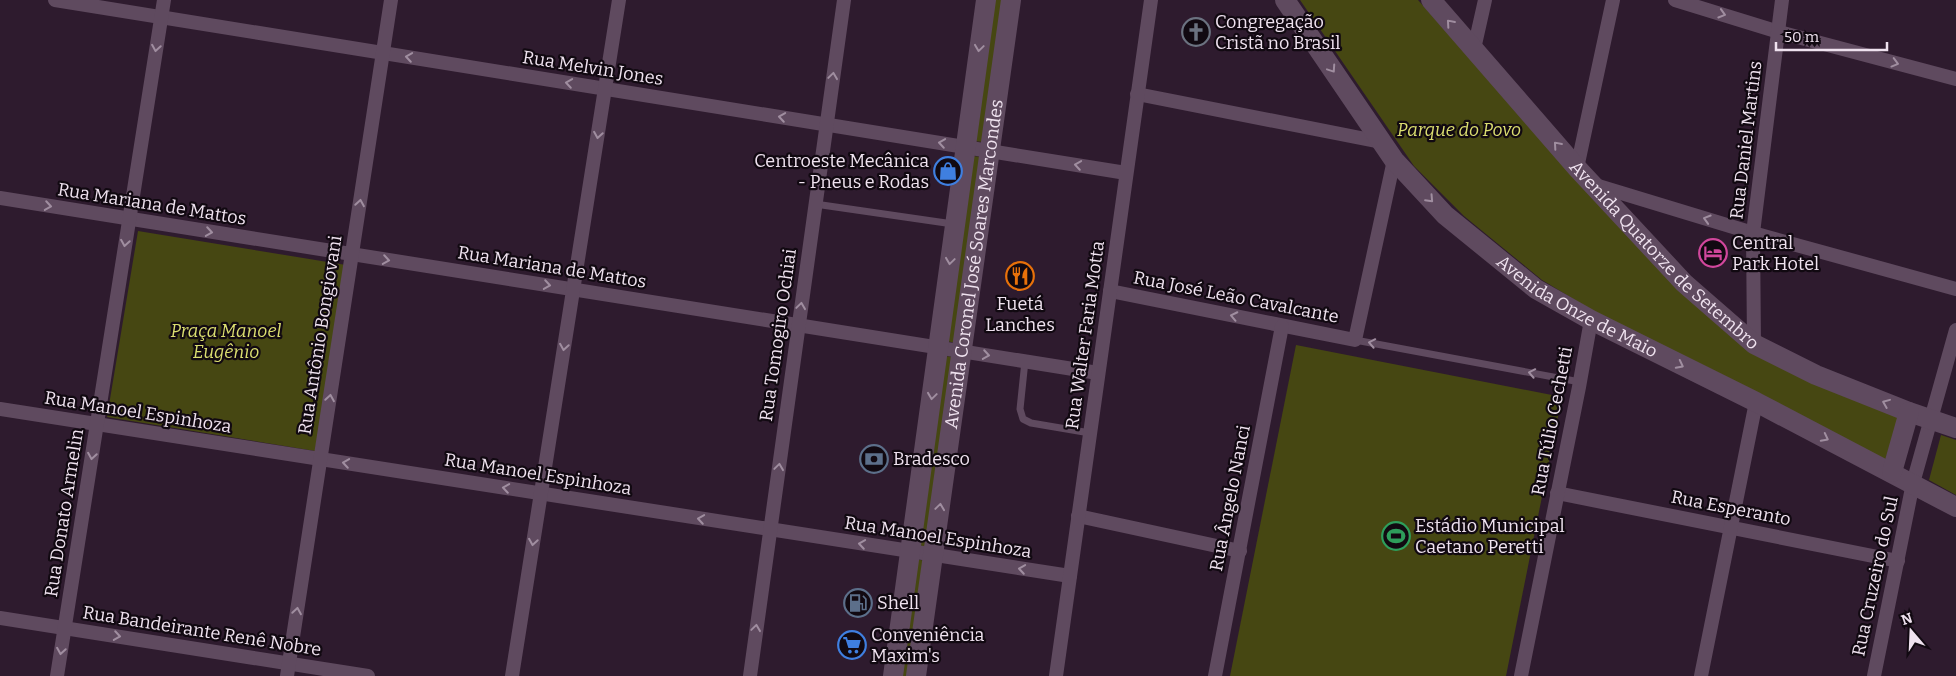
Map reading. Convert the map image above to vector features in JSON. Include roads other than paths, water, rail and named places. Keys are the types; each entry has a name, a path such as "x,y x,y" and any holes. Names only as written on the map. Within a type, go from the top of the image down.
{"street":[{"name":"Rua Melvin Jones","path":"55,0 1126,173"},
{"name":"Rua Donato Armelin","path":"57,676 164,0"},
{"name":"Rua Antônio Bongiovani","path":"288,670 391,0"},
{"path":"512,676 619,0"},
{"name":"Rua Tomogiro Ochiai","path":"750,676 844,0"},
{"name":"Avenida Coronel José Soares Marcondes","path":"893,676 986,0"},
{"name":"Avenida Coronel José Soares Marcondes","path":"916,676 1011,0"},
{"name":"Rua Walter Faria Motta","path":"1056,676 1151,0"},
{"name":"Avenida Onze de Maio","path":"1285,0 1394,160 1445,215 1536,289 1591,320 1756,402 1956,507"},
{"name":"Avenida Quatorze de Setembro","path":"1431,0 1577,168 1684,283 1754,344 1816,375 1909,412 1956,428"},
{"path":"1474,49 1485,0"},
{"path":"1577,168 1613,0"},
{"path":"1675,0 1779,32 1956,79"},
{"name":"Rua Daniel Martins","path":"1754,344 1753,234 1782,0"},
{"path":"1137,94 1381,142"},
{"path":"1355,340 1394,160"},
{"path":"1592,184 1753,234 1956,289"},
{"name":"Rua Mariana de Mattos","path":"0,198 1098,373"},
{"name":"Rua José Leão Cavalcante","path":"1110,291 1355,340"},
{"name":"Rua Túlio Cechetti","path":"1520,676 1591,320"},
{"name":"Rua Ângelo Nanci","path":"1215,676 1282,326"},
{"name":"Rua Cruzeiro do Sul","path":"1874,676 1913,483 1956,330"},
{"path":"1701,676 1756,402"},
{"name":"Rua Manoel Espinhoza","path":"0,409 1070,576"},
{"path":"1892,472 1909,412"},
{"name":"Rua Esperanto","path":"1557,493 1898,561"},
{"path":"1078,516 1240,551"},
{"name":"Rua Bandeirante Renê Nobre","path":"0,618 64,628 288,670 368,676"}],"lane":[{"path":"815,204 955,224"},
{"path":"1355,340 1580,382"},
{"path":"1025,362 1020,409 1023,419 1031,423 1090,433"}],"place":[{"name":"Congregação Cristã no Brasil","path":"1196,32"},
{"name":"Centroeste Mecânica - Pneus e Rodas","path":"948,171"},
{"name":"Central Park Hotel","path":"1713,253"},
{"name":"Fuetá Lanches","path":"1020,276"},
{"name":"Bradesco","path":"874,459"},
{"name":"Estádio Municipal Caetano Peretti","path":"1396,536"},
{"name":"Shell","path":"858,603"},
{"name":"Conveniência Maxim's","path":"852,645"}],"park label":[{"name":"Parque do Povo","path":"1459,130"},
{"name":"Praça Manoel Eugênio","path":"226,341"}]}
